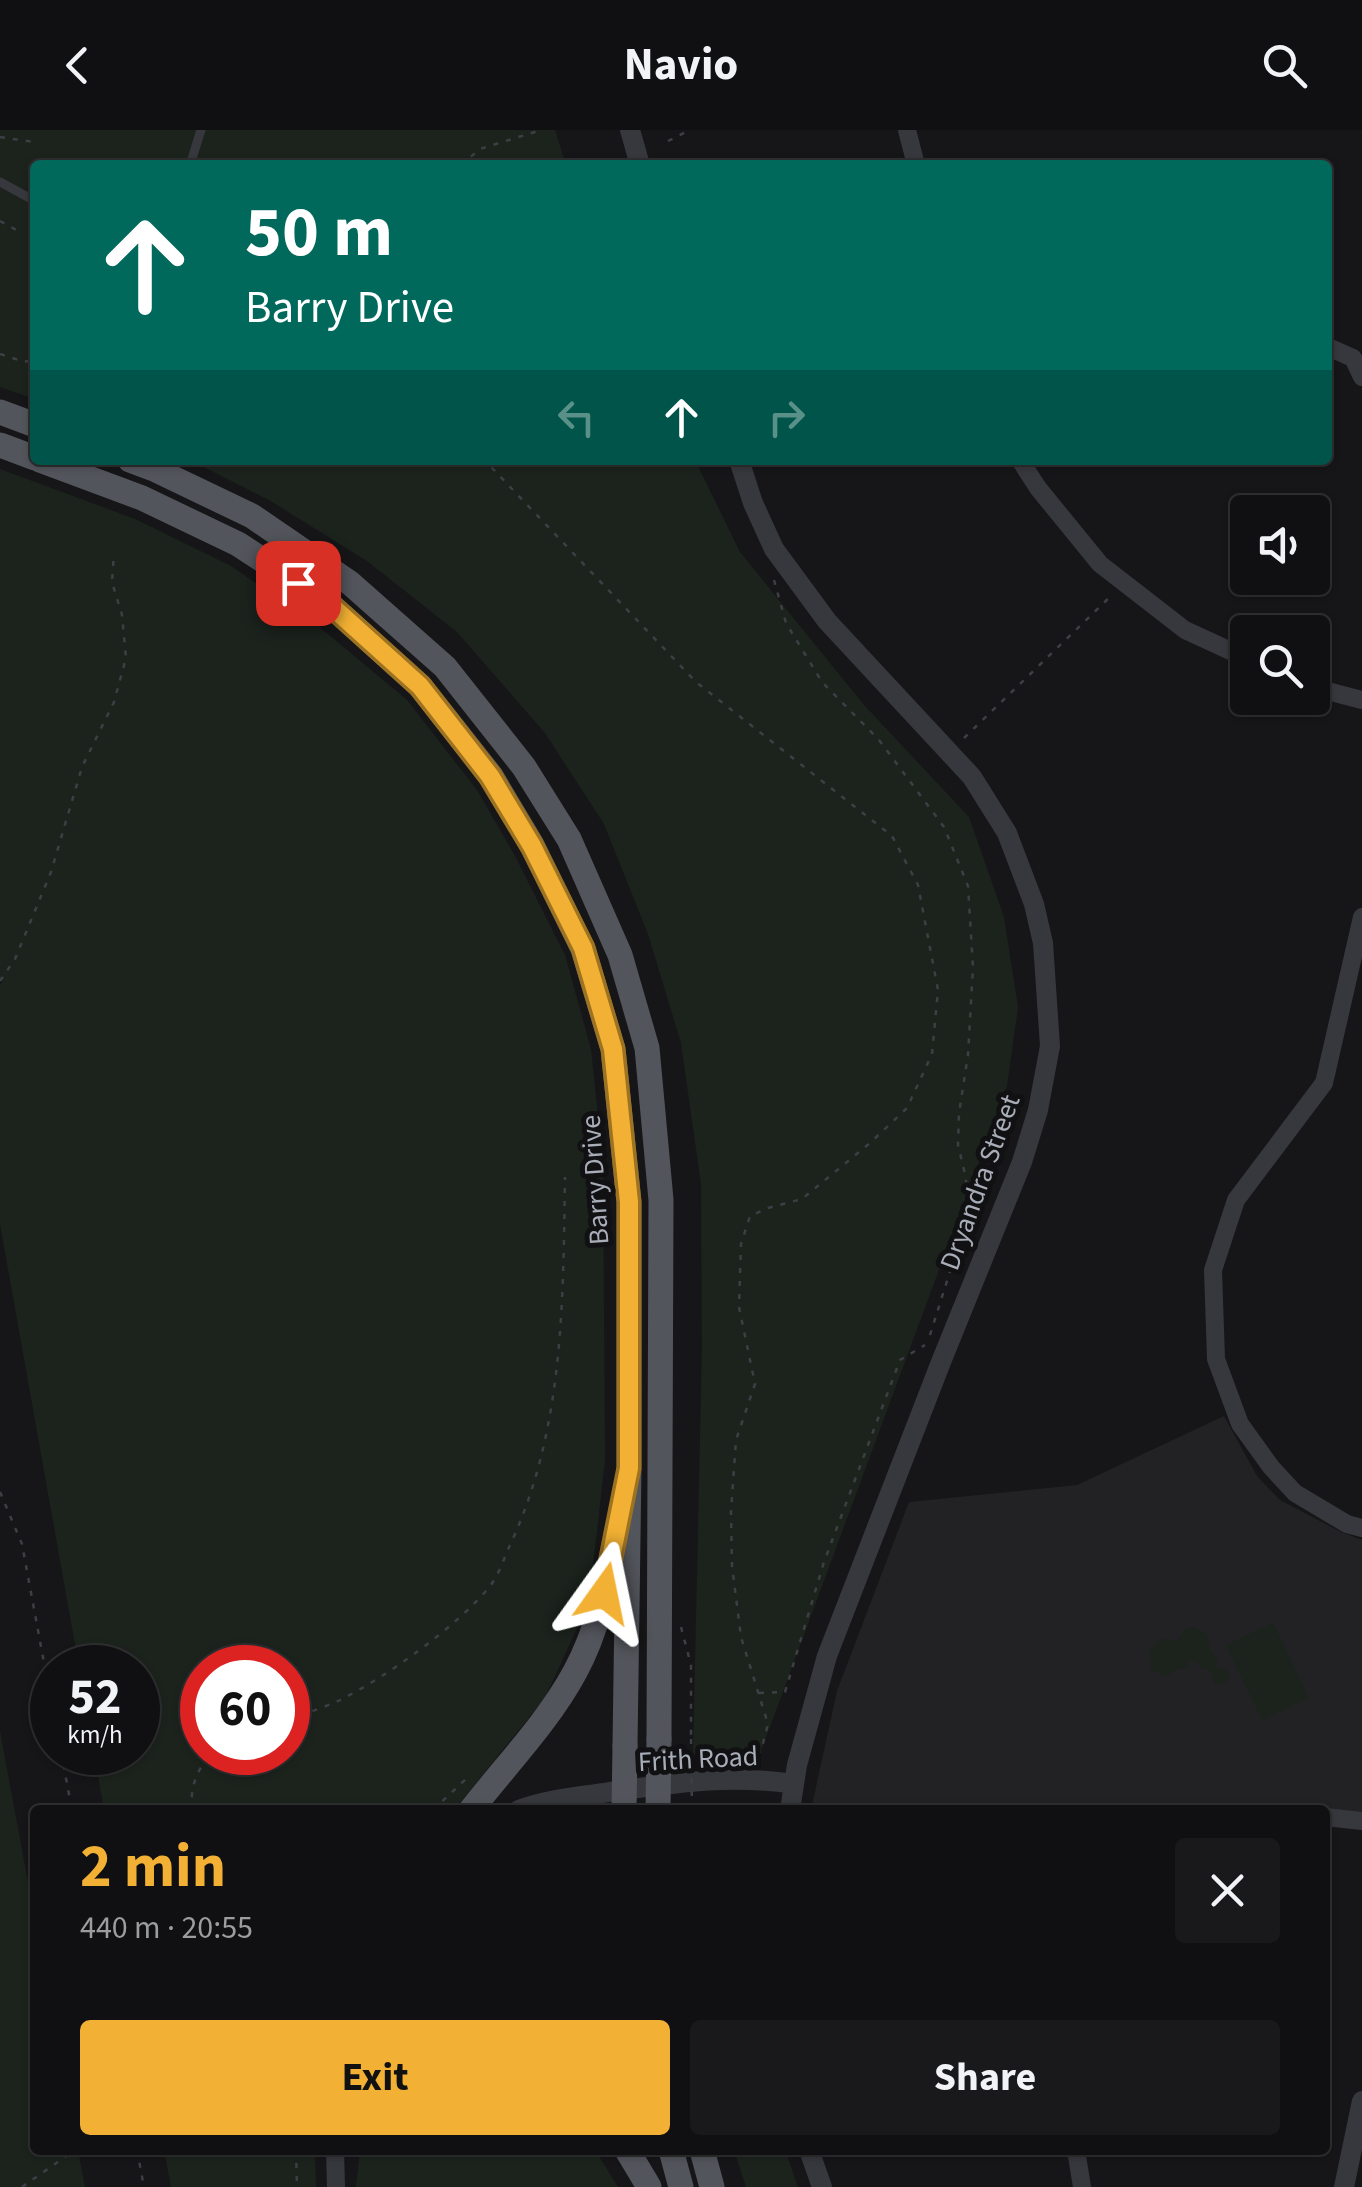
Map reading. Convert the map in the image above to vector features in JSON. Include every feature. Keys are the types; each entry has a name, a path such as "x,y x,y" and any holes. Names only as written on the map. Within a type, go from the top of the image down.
{"main road":[{"path":"0,412 30,423"},
{"name":"Barry Drive","path":"0,445 30,456"},
{"name":"Barry Drive","path":"53,465 142,498 238,544 328,603 420,686 490,776 532,846 583,948 613,1049 629,1202 625,1746 614,1802"},
{"path":"143,465 252,516 350,583 445,667 524,767 569,839 620,956 646,1048 661,1200 658,1805"},
{"path":"475,1805 550,1710 576,1670 604,1593 629,1468"},
{"path":"630,2155 649,2187"},
{"path":"672,2155 681,2187"},
{"path":"703,2155 712,2187"}],"street":[{"path":"630,130 639,160"},
{"path":"907,130 915,160"},
{"path":"1332,348 1353,358 1362,377"},
{"name":"Dryandra Street","path":"741,465 774,549 827,621 972,777 1007,833 1044,942 1050,1046 1038,1110 1022,1162 827,1656 802,1743 791,1805"},
{"path":"1023,465 1100,564 1185,630 1230,651"},
{"path":"1330,692 1362,700"},
{"path":"1362,917 1324,1083 1236,1200 1212,1270 1216,1359 1240,1424 1295,1494 1347,1524 1362,1528"},
{"name":"Frith Road","path":"532,1805 547,1800 614,1802 716,1779 794,1784"},
{"path":"1330,1818 1362,1821"},
{"path":"1344,2187 1359,2133 1362,2101"},
{"path":"335,2155 336,2187"},
{"path":"811,2155 822,2187"},
{"path":"1077,2155 1082,2187"}],"lane":[{"path":"192,160 201,130"},
{"path":"0,182 30,198"}],"path":[{"path":"467,160 480,149 541,130"},
{"path":"668,141 690,130"},
{"path":"0,137 34,142"},
{"path":"0,221 20,232"},
{"path":"0,354 30,362"},
{"path":"488,465 696,682 892,836 918,885 938,990 932,1054 907,1108 802,1199 750,1216 741,1244 739,1307 755,1384 736,1440 730,1511 732,1566 741,1637 768,1724 761,1751 744,1764"},
{"path":"758,1693 784,1692 824,1562 900,1360 927,1344 966,1220 966,1178 958,1145 973,967 968,886 944,828 878,740 822,682 795,638 786,623 773,579 774,549"},
{"path":"0,981 15,960 51,872 82,767 114,702 126,658 122,615 112,582 114,552"},
{"path":"960,743 1125,583"},
{"path":"310,1712 338,1701 398,1664 447,1628 492,1584 528,1508 550,1424 562,1314 565,1177"},
{"path":"0,1492 22,1544 41,1645"},
{"path":"691,1739 692,1805"},
{"path":"681,1769 698,1767"},
{"path":"65,1775 71,1805"},
{"path":"192,1805 189,1796 199,1775"},
{"path":"22,2187 68,2155"},
{"path":"137,2155 144,2187"},
{"path":"296,2155 298,2187"}],"shaded area":[{"path":"0,130 555,130 564,160 30,160 30,397 0,387"},
{"path":"200,465 697,465 740,552 864,705 969,817 1004,917 1018,1007 1007,1086 761,1751 693,1755 702,1348 701,1184 681,1043 648,934 604,824 545,733 457,632 367,561 269,500"},
{"path":"0,469 135,519 231,566 317,625 407,700 477,790 565,955 591,1049 603,1165 605,1460 589,1602 545,1698 458,1805 103,1805 98,1775 160,1775 160,1645 75,1645 0,1224"},
{"path":"1224,1416 1257,1476 1280,1500 1362,1540 1362,1817 1330,1811 1330,1805 812,1805 837,1691 909,1502 1077,1485"},
{"path":"1273,1623 1309,1698 1262,1720 1226,1645"},
{"path":"1193,1627 1207,1634 1210,1651 1218,1659 1216,1667 1230,1674 1223,1685 1214,1683 1213,1671 1200,1668 1198,1661 1190,1661 1186,1669 1168,1676 1152,1671 1149,1652 1161,1638 1175,1641"},
{"path":"0,1731 30,1893 30,2155 79,2155 85,2187 0,2187"},
{"path":"165,2155 315,2155 316,2187 171,2187"},
{"path":"359,2155 598,2155 618,2187 356,2187"},
{"path":"736,2155 787,2155 798,2187 746,2187"}],"route":[{"path":"298,583 328,603 420,686 490,776 532,846 583,948 613,1049 629,1202 629,1468 604,1593"}]}
